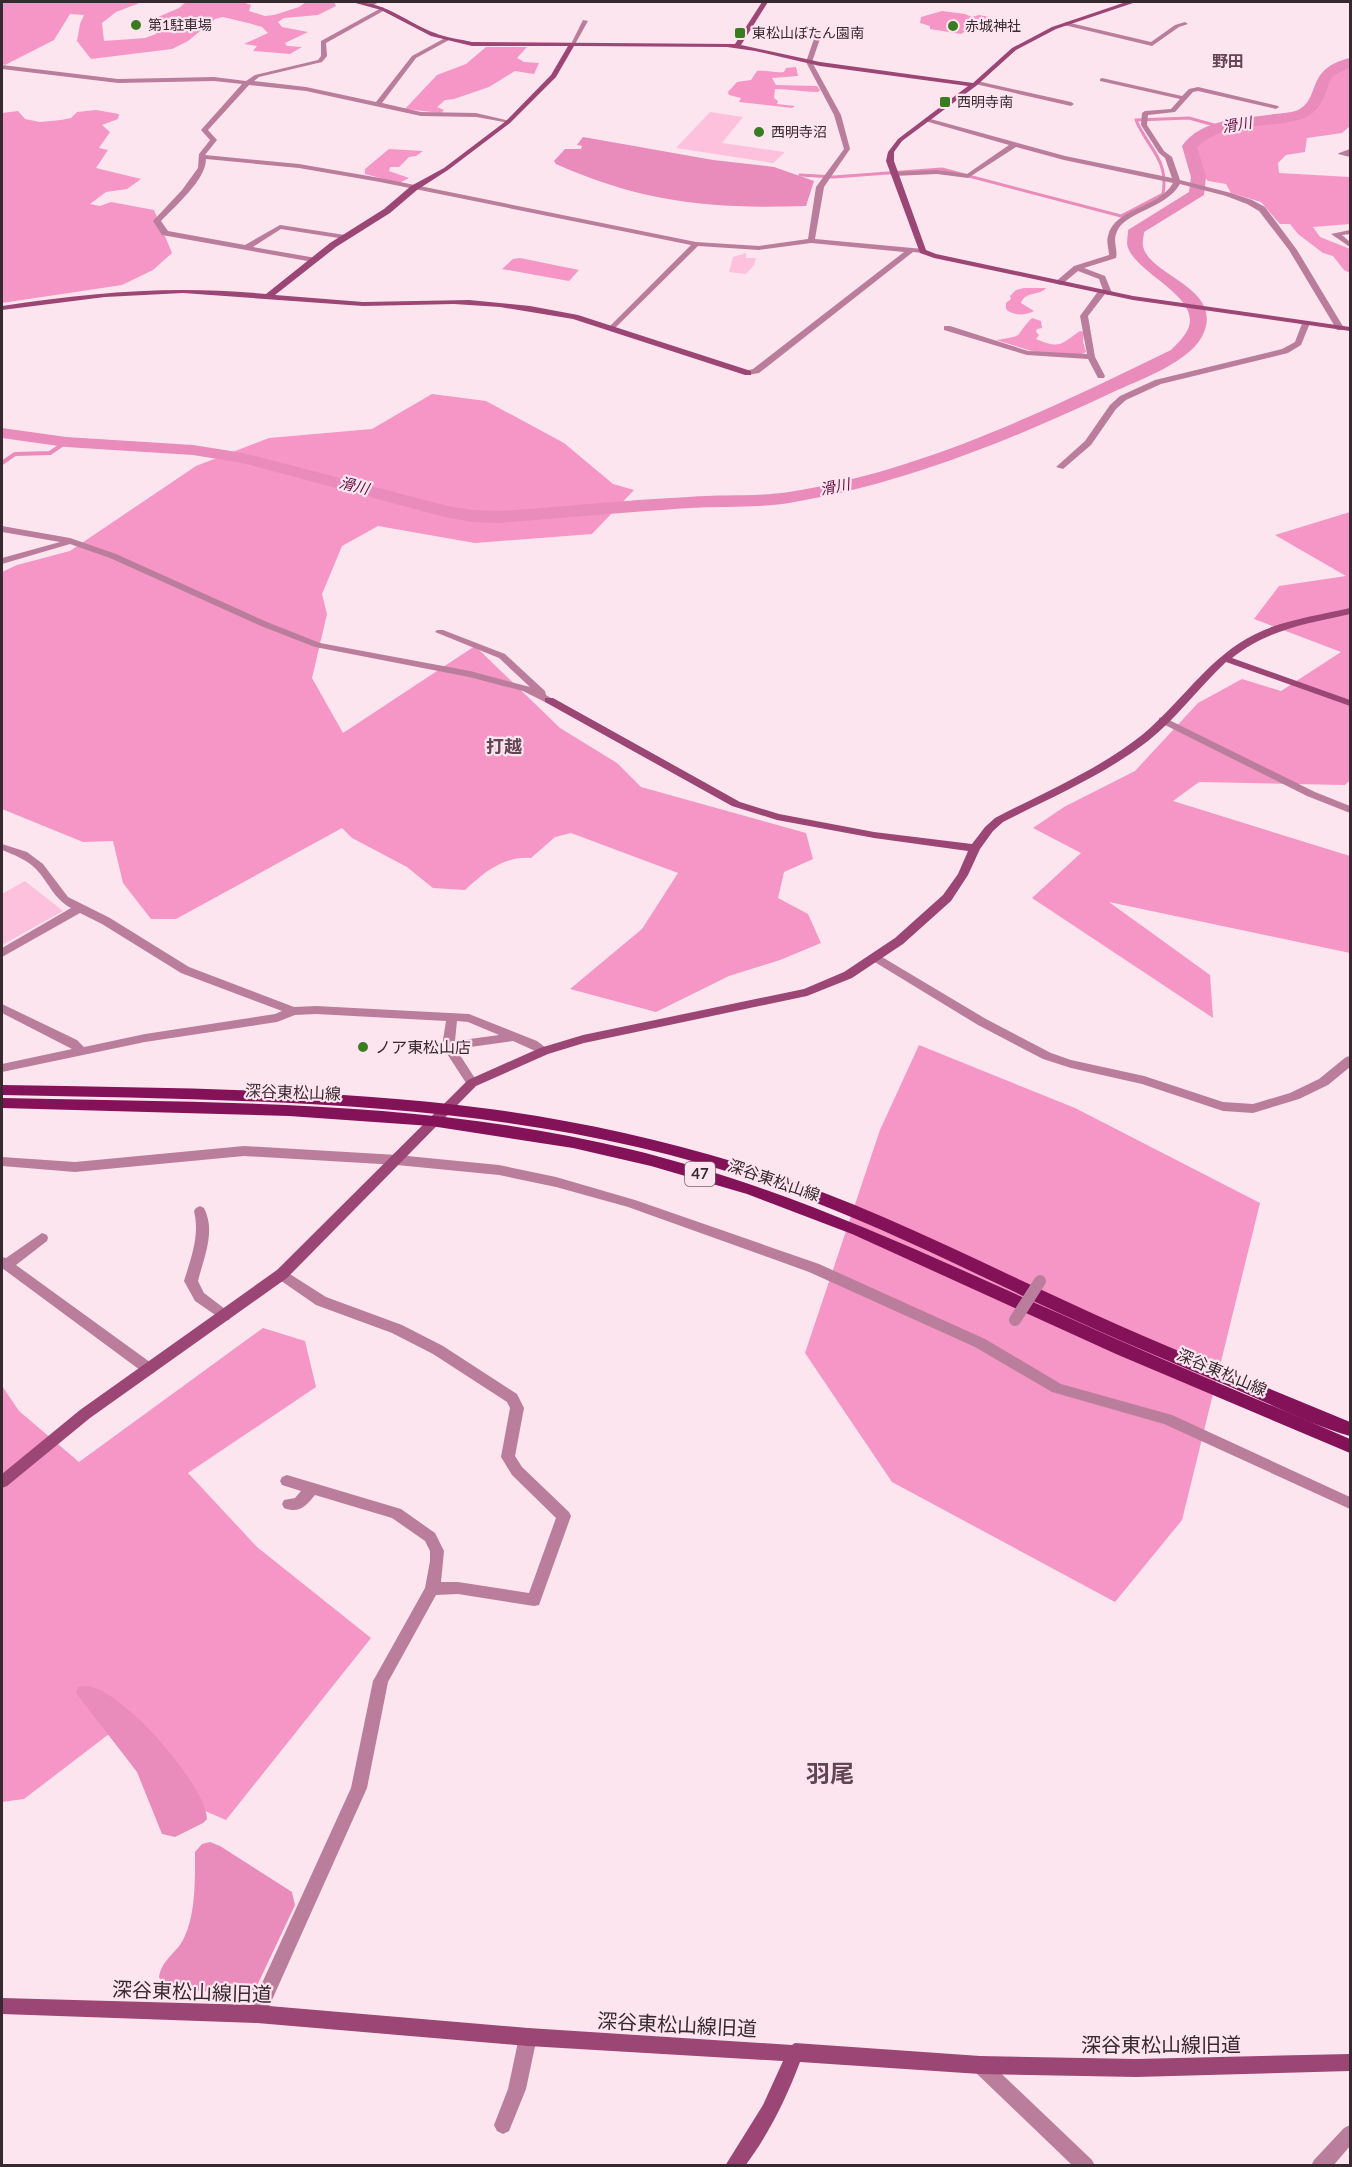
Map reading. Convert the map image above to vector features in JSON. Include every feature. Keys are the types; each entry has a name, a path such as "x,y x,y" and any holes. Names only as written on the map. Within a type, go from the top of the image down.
{"main road":[{"name":"深谷東松山線","path":"2,1090 335,1099 442,1115 570,1128 640,1142 789,1185 887,1225 1102,1325 1350,1429"},
{"name":"深谷東松山線","path":"2,1103 442,1115 583,1144 681,1168 779,1199 878,1239 1092,1336 1350,1446"}],"street":[{"path":"354,2 373,3 433,35 447,39 500,45 671,43 737,46 809,62 976,84 1071,104"},
{"path":"737,46 765,2"},
{"path":"923,251 894,174 890,156 894,147 976,84 1014,49 1038,35 1131,2"},
{"path":"313,260 165,233 157,221 185,192 202,168 202,154 214,140 204,130 247,83 262,74 320,61 324,56 323,42 383,9"},
{"path":"268,296 313,260 387,211 414,188 446,170 508,122 554,76 585,21"},
{"path":"1066,24 1152,44 1177,26 1185,24"},
{"path":"812,241 820,187 846,149 845,133 809,62 819,33"},
{"path":"376,105 414,57 447,39"},
{"path":"2,67 118,81 214,79 311,90 421,114 476,115 508,122"},
{"path":"1102,80 1183,98"},
{"path":"1179,183 1168,157 1161,153 1146,129 1143,119 1145,113 1176,109 1191,90 1198,89 1276,107"},
{"path":"927,120 1014,145 1220,192 1252,202 1262,208 1285,239 1340,328"},
{"path":"894,174 937,172 968,176 1014,145"},
{"path":"202,157 299,166 380,180 696,244 759,248 812,241 923,251 934,256 1105,292 1350,329"},
{"path":"1058,283 1077,268 1113,256 1111,235 1114,228 1125,219 1163,200 1174,191 1179,183"},
{"path":"248,247 280,227 345,237"},
{"path":"1350,232 1335,234 1350,245"},
{"path":"612,329 696,244"},
{"path":"2,308 123,292 208,292 362,304 452,302 498,304 546,310 748,373 756,371 911,250"},
{"path":"1077,268 1102,278 1105,292"},
{"path":"1101,376 1091,357 1084,316 1105,292"},
{"path":"1060,467 1088,443 1113,407 1123,398 1158,382 1285,351 1298,343 1306,323"},
{"path":"946,328 1027,353 1091,357"},
{"path":"2,529 70,542 122,560 264,624 318,645 470,674 526,689 736,804 777,817 874,835 975,848"},
{"path":"2,561 70,542"},
{"path":"2,1482 85,1414 282,1274 472,1083 544,1051 583,1039 807,992 848,975 877,958 899,941 947,898 963,875 975,848 999,820 1113,760 1147,736 1226,659 1256,637 1275,628 1350,611"},
{"path":"440,632 502,656 549,700"},
{"path":"1226,659 1350,703"},
{"path":"1162,720 1311,794 1350,810"},
{"path":"2,847 23,854 31,860 50,879 64,900 185,970 293,1011"},
{"path":"2,953 80,908"},
{"path":"877,958 1011,1038 1047,1056 1088,1070 1142,1080 1222,1105 1251,1109 1300,1095 1314,1089 1336,1074 1350,1060"},
{"path":"2,1008 73,1043 81,1051"},
{"path":"2,1068 145,1038 277,1018 293,1011 316,1010 468,1018 533,1044 544,1051"},
{"path":"452,1018 448,1046 472,1083"},
{"path":"448,1046 512,1037"},
{"path":"2,1162 75,1167 244,1151 397,1160 500,1170 556,1182 631,1203 814,1268 904,1306 980,1343 1057,1388 1167,1419 1350,1503"},
{"path":"200,1211 205,1222 191,1281 192,1288 195,1294 224,1316"},
{"path":"42,1238 4,1263 149,1369"},
{"path":"282,1274 321,1301 397,1329 438,1350 512,1398 517,1408 508,1457 517,1471 564,1516 534,1599 458,1588 432,1589"},
{"path":"1015,1320 1040,1281"},
{"path":"257,2014 359,1788 381,1681 432,1589 437,1551 423,1531 385,1508 288,1481"},
{"path":"289,1504 298,1504 312,1489"},
{"name":"深谷東松山線旧道","path":"2,2006 257,2014 528,2037 795,2052 980,2066 1137,2068 1350,2063"},
{"path":"503,2125 517,2088 528,2037"},
{"path":"734,2166 782,2092 795,2052"},
{"path":"980,2066 1086,2166"},
{"path":"1320,2166 1350,2134"}],"shaded area":[{"path":"2,2 142,2 116,12 102,23 104,41 145,38 156,34 158,17 179,8 186,2 242,2 251,5 249,11 265,16 299,7 306,2 334,2 336,6 318,15 284,18 278,22 282,27 308,32 285,43 287,46 302,47 290,54 253,51 257,46 244,44 268,33 262,27 223,17 215,19 188,41 172,49 91,59 77,41 84,15 70,14 54,40 5,65 2,64"},
{"path":"942,11 972,17 979,15 989,17 972,23 971,28 961,34 930,29 930,26 920,23 921,17"},
{"path":"486,47 527,47 517,58 524,62 539,63 534,74 515,71 489,87 445,100 437,107 444,110 441,113 405,109 437,75 466,64"},
{"path":"1350,65 1350,126 1342,133 1307,138 1305,152 1286,155 1278,163 1279,173 1350,177 1350,224 1313,227 1320,237 1350,249 1350,273 1344,270 1333,256 1323,253 1298,234 1290,224 1280,224 1261,202 1231,193 1226,184 1208,181 1198,169 1196,147 1208,136 1221,130 1299,117 1313,111 1323,100 1331,74"},
{"path":"796,67 798,76 772,78 776,85 817,86 820,90 818,92 775,89 774,98 778,101 777,104 795,106 792,108 739,102 741,98 729,95 728,92 737,82 751,80 757,71 784,72 786,68"},
{"path":"96,110 119,114 118,119 102,125 110,132 99,148 108,150 96,168 141,179 127,189 106,192 90,204 100,206 111,202 154,210 172,253 153,270 122,285 2,303 2,113 18,111 25,119 40,122 71,118 77,112"},
{"path":"710,112 743,117 722,143 785,152 773,163 676,148"},
{"name":"西明寺沼","path":"583,137 713,160 774,167 814,181 806,206 739,206 678,201 619,187 556,164 554,161 565,149 581,149 582,146 577,145"},
{"path":"389,149 423,151 416,156 409,157 399,167 390,167 389,171 409,178 399,183 365,174 365,169"},
{"path":"746,253 746,258 756,258 754,265 746,274 729,272 733,257"},
{"path":"520,258 579,270 569,281 502,269 513,259"},
{"path":"1046,288 1023,299 1021,303 1034,311 1027,314 1012,313 1006,309 1006,303 1016,290"},
{"path":"1032,318 1041,321 1042,328 1037,329 1036,332 1039,335 1036,339 1050,344 1060,344 1080,331 1084,332 1083,342 1086,352 1080,355 1035,352 996,340 1018,335"},
{"path":"432,394 486,401 564,443 613,484 634,490 592,534 475,543 378,526 342,546 322,594 327,614 312,678 343,733 475,646 560,728 617,763 641,787 806,833 813,859 784,872 778,898 808,914 821,943 780,960 729,976 656,1012 570,989 642,929 678,873 571,833 555,837 531,858 503,862 495,866 465,890 433,888 407,867 352,838 342,828 176,919 151,919 123,883 113,841 83,842 2,809 2,572 17,565 70,551 196,466 269,438 372,429"},
{"path":"1350,512 1350,780 1345,785 1199,782 1173,801 1350,856 1350,953 1109,902 1210,975 1213,1018 1032,898 1081,853 1033,828 1064,807 1135,771 1198,703 1242,679 1281,691 1341,652 1254,619 1279,586 1346,576 1275,535"},
{"path":"25,881 63,911 2,945 2,894"},
{"path":"919,1045 1075,1108 1260,1203 1182,1520 1115,1602 892,1482 805,1353 880,1130"},
{"path":"263,1328 305,1341 316,1387 188,1473 257,1547 371,1638 226,1820 173,1797 126,1721 24,1799 2,1802 2,1386 19,1411 79,1462"},
{"path":"85,1686 100,1690 119,1702 159,1740 177,1762 203,1804 207,1819 203,1823 175,1837 162,1834 137,1772 76,1693 78,1687"},
{"path":"210,1842 292,1892 295,1905 254,1992 242,1994 172,1989 164,1986 159,1977 163,1965 184,1938 191,1918 195,1852 202,1844"}],"waterway":[{"name":"滑川","path":"2,433 66,442 193,450 243,458 472,516 499,517 718,500 790,497 890,473 940,457 1036,420 1177,354 1196,332 1199,315 1191,300 1177,286 1144,261 1135,247 1136,230 1196,195 1199,184 1189,146 1199,137 1231,124 1289,117 1303,113 1316,101 1323,80 1328,73 1350,62"},
{"path":"800,175 834,177 942,169 1121,216 1163,194 1164,182 1160,163 1136,120 1189,118 1221,127"},
{"path":"2,463 15,454 50,453 66,442"}],"place":[{"name":"第1駐車場","path":"136,25"},
{"name":"赤城神社","path":"953,26"},
{"name":"東松山ぼたん園南","path":"740,33"},
{"name":"西明寺南","path":"945,102"},
{"name":"西明寺沼","path":"759,132"},
{"name":"ノア東松山店","path":"363,1047"}],"district":[{"name":"野田","path":"1228,61"},
{"name":"打越","path":"504,747"},
{"name":"羽尾","path":"830,1774"}]}
